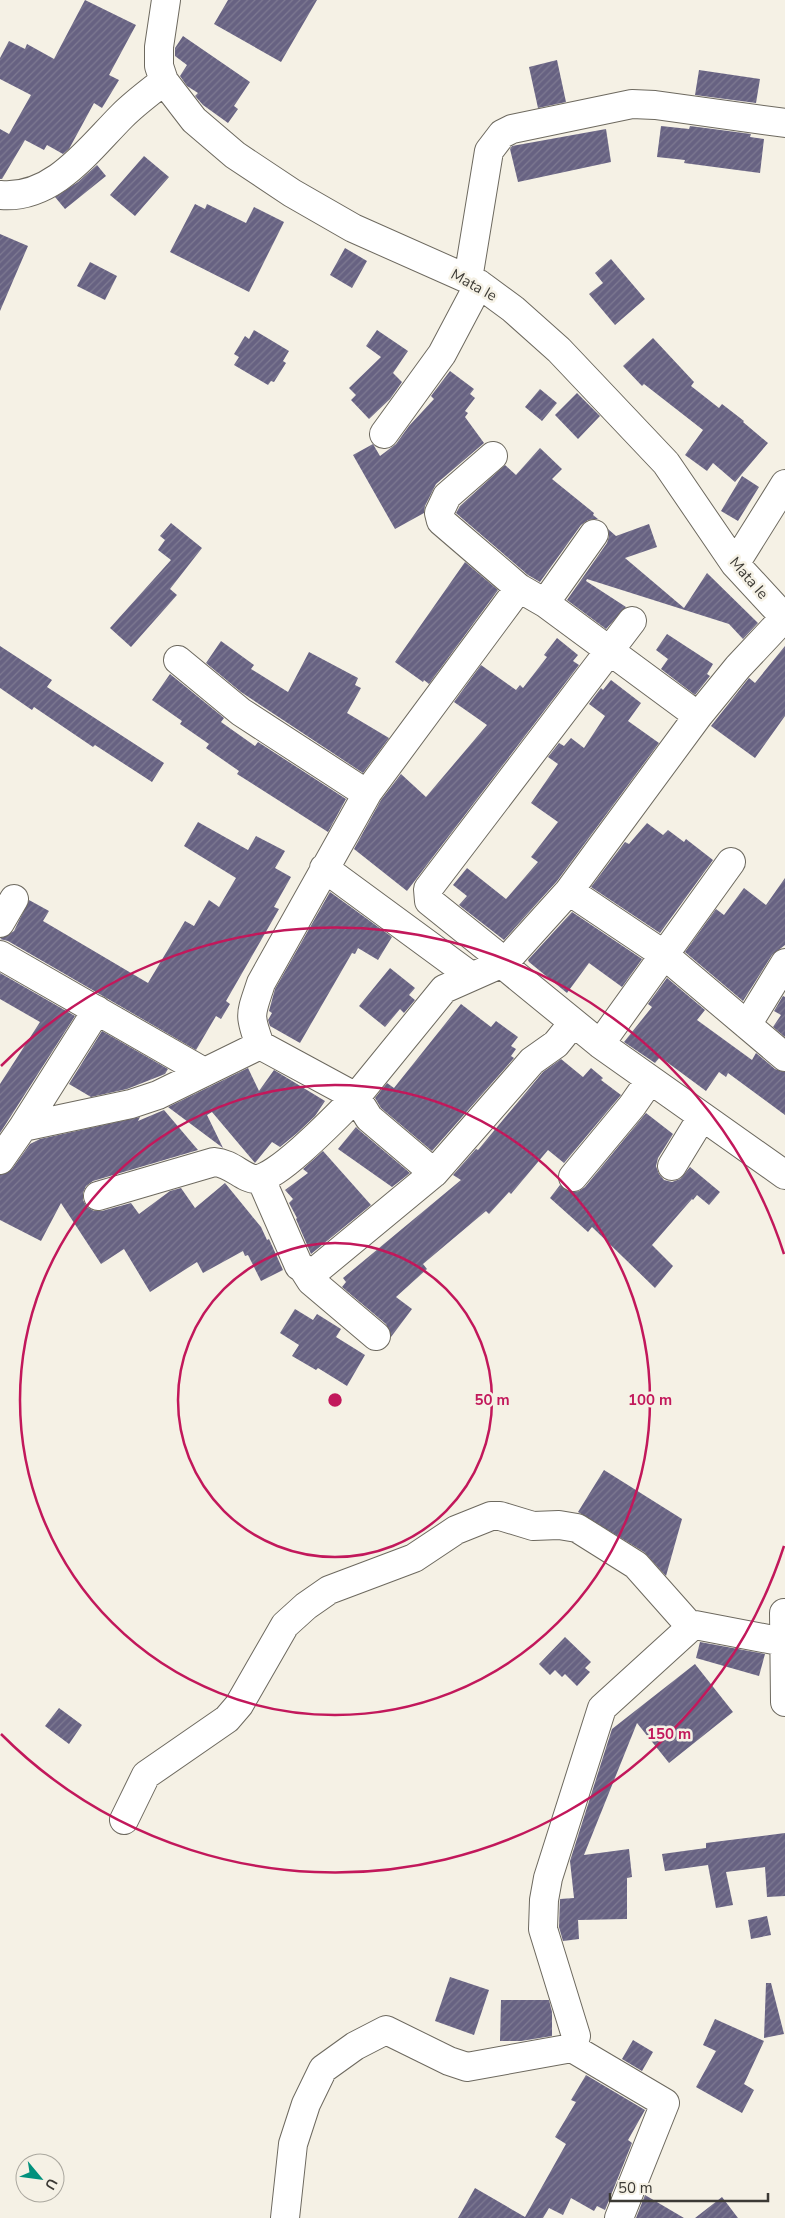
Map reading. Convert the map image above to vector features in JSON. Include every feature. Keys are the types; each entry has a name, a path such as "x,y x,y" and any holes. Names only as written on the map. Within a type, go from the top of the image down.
{"street":[{"name":"Mata Ie","path":"166,0 159,46 159,66 164,81 194,120 257,171 353,228 473,282 513,309 559,350 666,462 735,564 785,618"},
{"path":"0,195 31,192 56,179 79,162 124,115 164,81"},
{"path":"384,434 442,354 473,282 489,151 502,134 512,129 632,104 655,105 785,123"},
{"path":"493,456 447,496 438,513 441,521 450,531 519,588 545,603 698,716"},
{"path":"735,564 785,484"},
{"path":"545,603 594,534"},
{"path":"434,1173 369,1118 356,1097 260,1045 251,1021 254,978 330,857 368,792 519,588"},
{"path":"98,1196 214,1162 225,1163 253,1180 261,1179 277,1170 320,1133 356,1097 444,989 493,968 569,892 698,716 738,667 785,618"},
{"path":"632,621 428,889 429,901 493,968 566,1031 600,1044 649,1081 696,1127 785,1176"},
{"path":"178,660 248,717 364,792 368,792"},
{"path":"330,857 493,968"},
{"path":"600,1044 731,862"},
{"path":"569,892 663,954 785,1057"},
{"path":"0,923 14,899"},
{"path":"0,955 204,1072"},
{"path":"747,1025 785,963"},
{"path":"0,1160 97,1010"},
{"path":"304,1270 313,1273 434,1173 532,1061 566,1031"},
{"path":"23,1127 131,1104 158,1095 260,1045"},
{"path":"573,1177 632,1106 649,1081"},
{"path":"672,1166 696,1127"},
{"path":"261,1179 299,1266 311,1281 376,1336"},
{"path":"124,1820 146,1776 226,1719 239,1705 285,1625 306,1606 329,1590 414,1558 456,1530 491,1516 500,1516 532,1526 559,1525 577,1528 636,1565 690,1626"},
{"path":"784,1613 785,1702"},
{"path":"572,2048 576,2036 543,1929 544,1900 548,1878 602,1708 690,1626 695,1625 784,1642"},
{"path":"285,2218 293,2144 306,2104 323,2069 355,2046 386,2030 449,2061 467,2067 572,2048 665,2103 619,2218"}],"building":[{"path":"85,0 136,25 109,75 119,80 102,108 94,103 69,149 63,154 47,145 44,150 25,140 2,179 0,179 0,129 9,134 31,95 0,79 0,58 9,41 25,49 27,44 54,59"},
{"path":"228,0 317,0 281,62 214,24"},
{"path":"183,36 250,82 234,106 238,109 228,123 203,105 195,96 198,93 187,86 180,76 187,65 175,56 175,48"},
{"path":"557,60 566,102 538,108 529,67"},
{"path":"699,70 760,79 756,103 695,95"},
{"path":"661,126 689,129 690,126 751,134 750,137 764,139 760,173 684,163 685,160 657,157"},
{"path":"606,129 611,162 518,182 510,149 512,146"},
{"path":"144,156 169,177 135,216 110,195"},
{"path":"97,165 106,176 65,209 55,197 78,182"},
{"path":"195,204 205,209 207,204 246,223 254,207 284,222 249,292 170,252"},
{"path":"0,234 28,246 0,311"},
{"path":"345,248 367,261 352,288 330,275"},
{"path":"611,259 645,299 615,325 589,294 603,283 595,273"},
{"path":"90,262 117,276 105,300 77,286"},
{"path":"254,330 289,351 283,361 286,363 274,382 271,381 268,385 234,365 239,357 234,354 245,336 249,339"},
{"path":"377,330 408,351 393,373 402,382 390,399 369,419 351,400 356,395 349,388 381,357 366,346"},
{"path":"653,338 694,382 691,386 719,408 722,404 768,443 735,482 713,463 707,471 685,455 703,430 644,384 642,386 623,366"},
{"path":"450,371 474,389 470,394 475,398 465,411 468,413 465,417 484,443 436,484 425,506 424,513 395,529 353,455 373,444 380,456 396,444 409,426 434,399 431,396"},
{"path":"540,389 557,403 542,421 525,407"},
{"path":"577,393 600,416 578,439 555,415"},
{"path":"540,448 562,469 552,479 594,513 593,515 598,519 588,520 581,525 540,582 528,575 456,513 460,506 505,465 516,475"},
{"path":"742,476 759,487 738,521 721,511"},
{"path":"171,523 202,548 170,589 177,595 131,647 110,628 171,560 158,550 165,540 160,536"},
{"path":"649,524 657,547 625,558 684,608 707,573 758,623 743,639 729,624 587,579 586,581 626,607 606,629 567,600 607,543 608,529 616,536"},
{"path":"465,562 498,590 429,684 424,680 423,682 395,662"},
{"path":"667,634 713,664 707,674 710,676 695,695 661,669 668,659 656,650"},
{"path":"557,638 578,655 573,661 579,665 407,891 354,849 381,800 401,774 426,797 487,725 454,702 481,665 516,690 520,685 523,688 547,657 544,655"},
{"path":"221,641 254,665 251,669 288,692 309,652 358,678 355,685 361,688 347,713 389,738 363,773 241,692 206,663"},
{"path":"0,646 52,680 47,687 164,763 152,782 95,745 93,747 34,707 32,710 0,688"},
{"path":"785,646 785,716 755,758 711,726 749,678 755,683"},
{"path":"170,674 224,718 221,722 255,746 258,742 346,799 328,832 237,774 239,771 206,748 209,744 180,724 182,721 152,700"},
{"path":"611,680 641,703 628,721 659,743 557,881 504,940 459,905 467,896 453,885 467,868 506,899 538,862 531,857 558,822 531,803 558,764 548,757 559,743 564,746 571,738 584,748 605,716 589,704 601,688 603,690"},
{"path":"198,822 248,850 256,836 285,851 275,868 291,877 274,907 279,909 226,1001 230,1004 221,1019 216,1016 196,1050 8,941 0,939 14,931 29,900 49,911 43,921 148,983 185,921 194,926 209,900 219,907 236,878 184,846"},
{"path":"647,823 663,835 668,830 684,842 686,839 713,860 660,933 591,887 625,842 629,844"},
{"path":"785,878 785,945 772,955 743,1001 685,952 716,909 724,915 744,888 766,905"},
{"path":"330,892 392,937 378,960 358,948 355,954 352,953 300,1043 270,1026 268,1020 272,1013 269,1011 275,989"},
{"path":"572,912 642,959 622,987 589,963 567,993 529,962 528,960"},
{"path":"390,968 415,988 409,995 415,1000 404,1013 400,1009 385,1027 359,1006"},
{"path":"0,973 75,1016 0,1133 0,1084 40,1022 0,999"},
{"path":"667,978 705,1010 697,1020 752,1060 756,1053 775,1069 785,1072 785,1115 728,1073 726,1077 719,1072 706,1091 660,1057 655,1063 624,1042 652,1007 648,1004"},
{"path":"783,996 785,997 785,1037 773,1027 781,1015 774,1011"},
{"path":"461,1004 491,1027 496,1021 518,1037 511,1046 516,1049 511,1056 514,1058 432,1151 381,1108 375,1098 387,1083 394,1088"},
{"path":"102,1031 168,1069 165,1074 127,1089 91,1097 69,1084"},
{"path":"561,1059 583,1077 591,1068 603,1078 601,1080 621,1095 564,1163 548,1150 511,1194 509,1192 489,1214 486,1211 423,1264 427,1269 396,1297 412,1309 391,1337 386,1324 342,1287 346,1282 343,1278 461,1180 453,1175 476,1149 478,1150 543,1072"},
{"path":"248,1068 259,1091 274,1070 325,1101 315,1116 297,1133 280,1147 272,1142 255,1163 212,1112 207,1115 223,1148 168,1107"},
{"path":"164,1110 198,1150 93,1181 86,1186 83,1193 83,1200 87,1207 94,1211 102,1211 131,1203 139,1214 170,1191 181,1188 195,1208 225,1183 261,1227 267,1240 269,1239 283,1270 261,1281 248,1255 245,1256 243,1251 203,1273 197,1262 150,1292 124,1249 101,1264 61,1203 41,1241 0,1220 0,1175 12,1169 30,1144 40,1139 140,1117 138,1121"},
{"path":"646,1113 673,1134 658,1158 656,1166 664,1180 672,1182 680,1179 690,1167 720,1192 709,1205 697,1195 652,1245 673,1266 655,1288 592,1227 588,1232 550,1198 560,1185 571,1192 579,1191 585,1187"},
{"path":"356,1127 410,1173 392,1187 338,1149"},
{"path":"323,1151 371,1205 311,1254 289,1203 293,1199 285,1190 308,1173 303,1169"},
{"path":"295,1309 313,1320 317,1314 341,1329 336,1337 365,1355 347,1386 318,1368 316,1370 292,1356 299,1345 280,1333"},
{"path":"604,1470 682,1519 666,1576 644,1552 578,1512"},
{"path":"565,1637 591,1662 585,1668 590,1672 577,1686 565,1674 562,1677 555,1670 550,1675 539,1664"},
{"path":"700,1642 765,1654 759,1676 696,1658"},
{"path":"695,1664 733,1712 669,1763 637,1723 584,1855 629,1849 632,1877 627,1878 627,1919 578,1920 579,1939 563,1941 559,1927 560,1899 574,1898 570,1861 612,1729"},
{"path":"59,1708 82,1725 69,1744 45,1726"},
{"path":"785,1833 785,1896 767,1897 765,1867 726,1872 733,1905 716,1908 708,1865 665,1871 662,1854 706,1848 706,1843"},
{"path":"767,1916 771,1935 751,1939 748,1920"},
{"path":"450,1977 489,1990 474,2035 435,2021"},
{"path":"766,1983 771,1983 784,2034 764,2038"},
{"path":"501,2000 549,2000 552,2012 552,2036 521,2041 500,2041"},
{"path":"715,2019 764,2041 744,2084 754,2090 742,2113 696,2087 716,2051 703,2045"},
{"path":"633,2040 653,2052 642,2071 622,2059"},
{"path":"586,2075 645,2110 628,2140 632,2143 605,2210 597,2206 594,2211 571,2198 563,2215 549,2208 543,2218 458,2218 475,2188 525,2217 566,2144 555,2137 576,2102 571,2100"},
{"path":"645,2195 684,2218 636,2218"},
{"path":"722,2197 738,2218 695,2218"}]}
